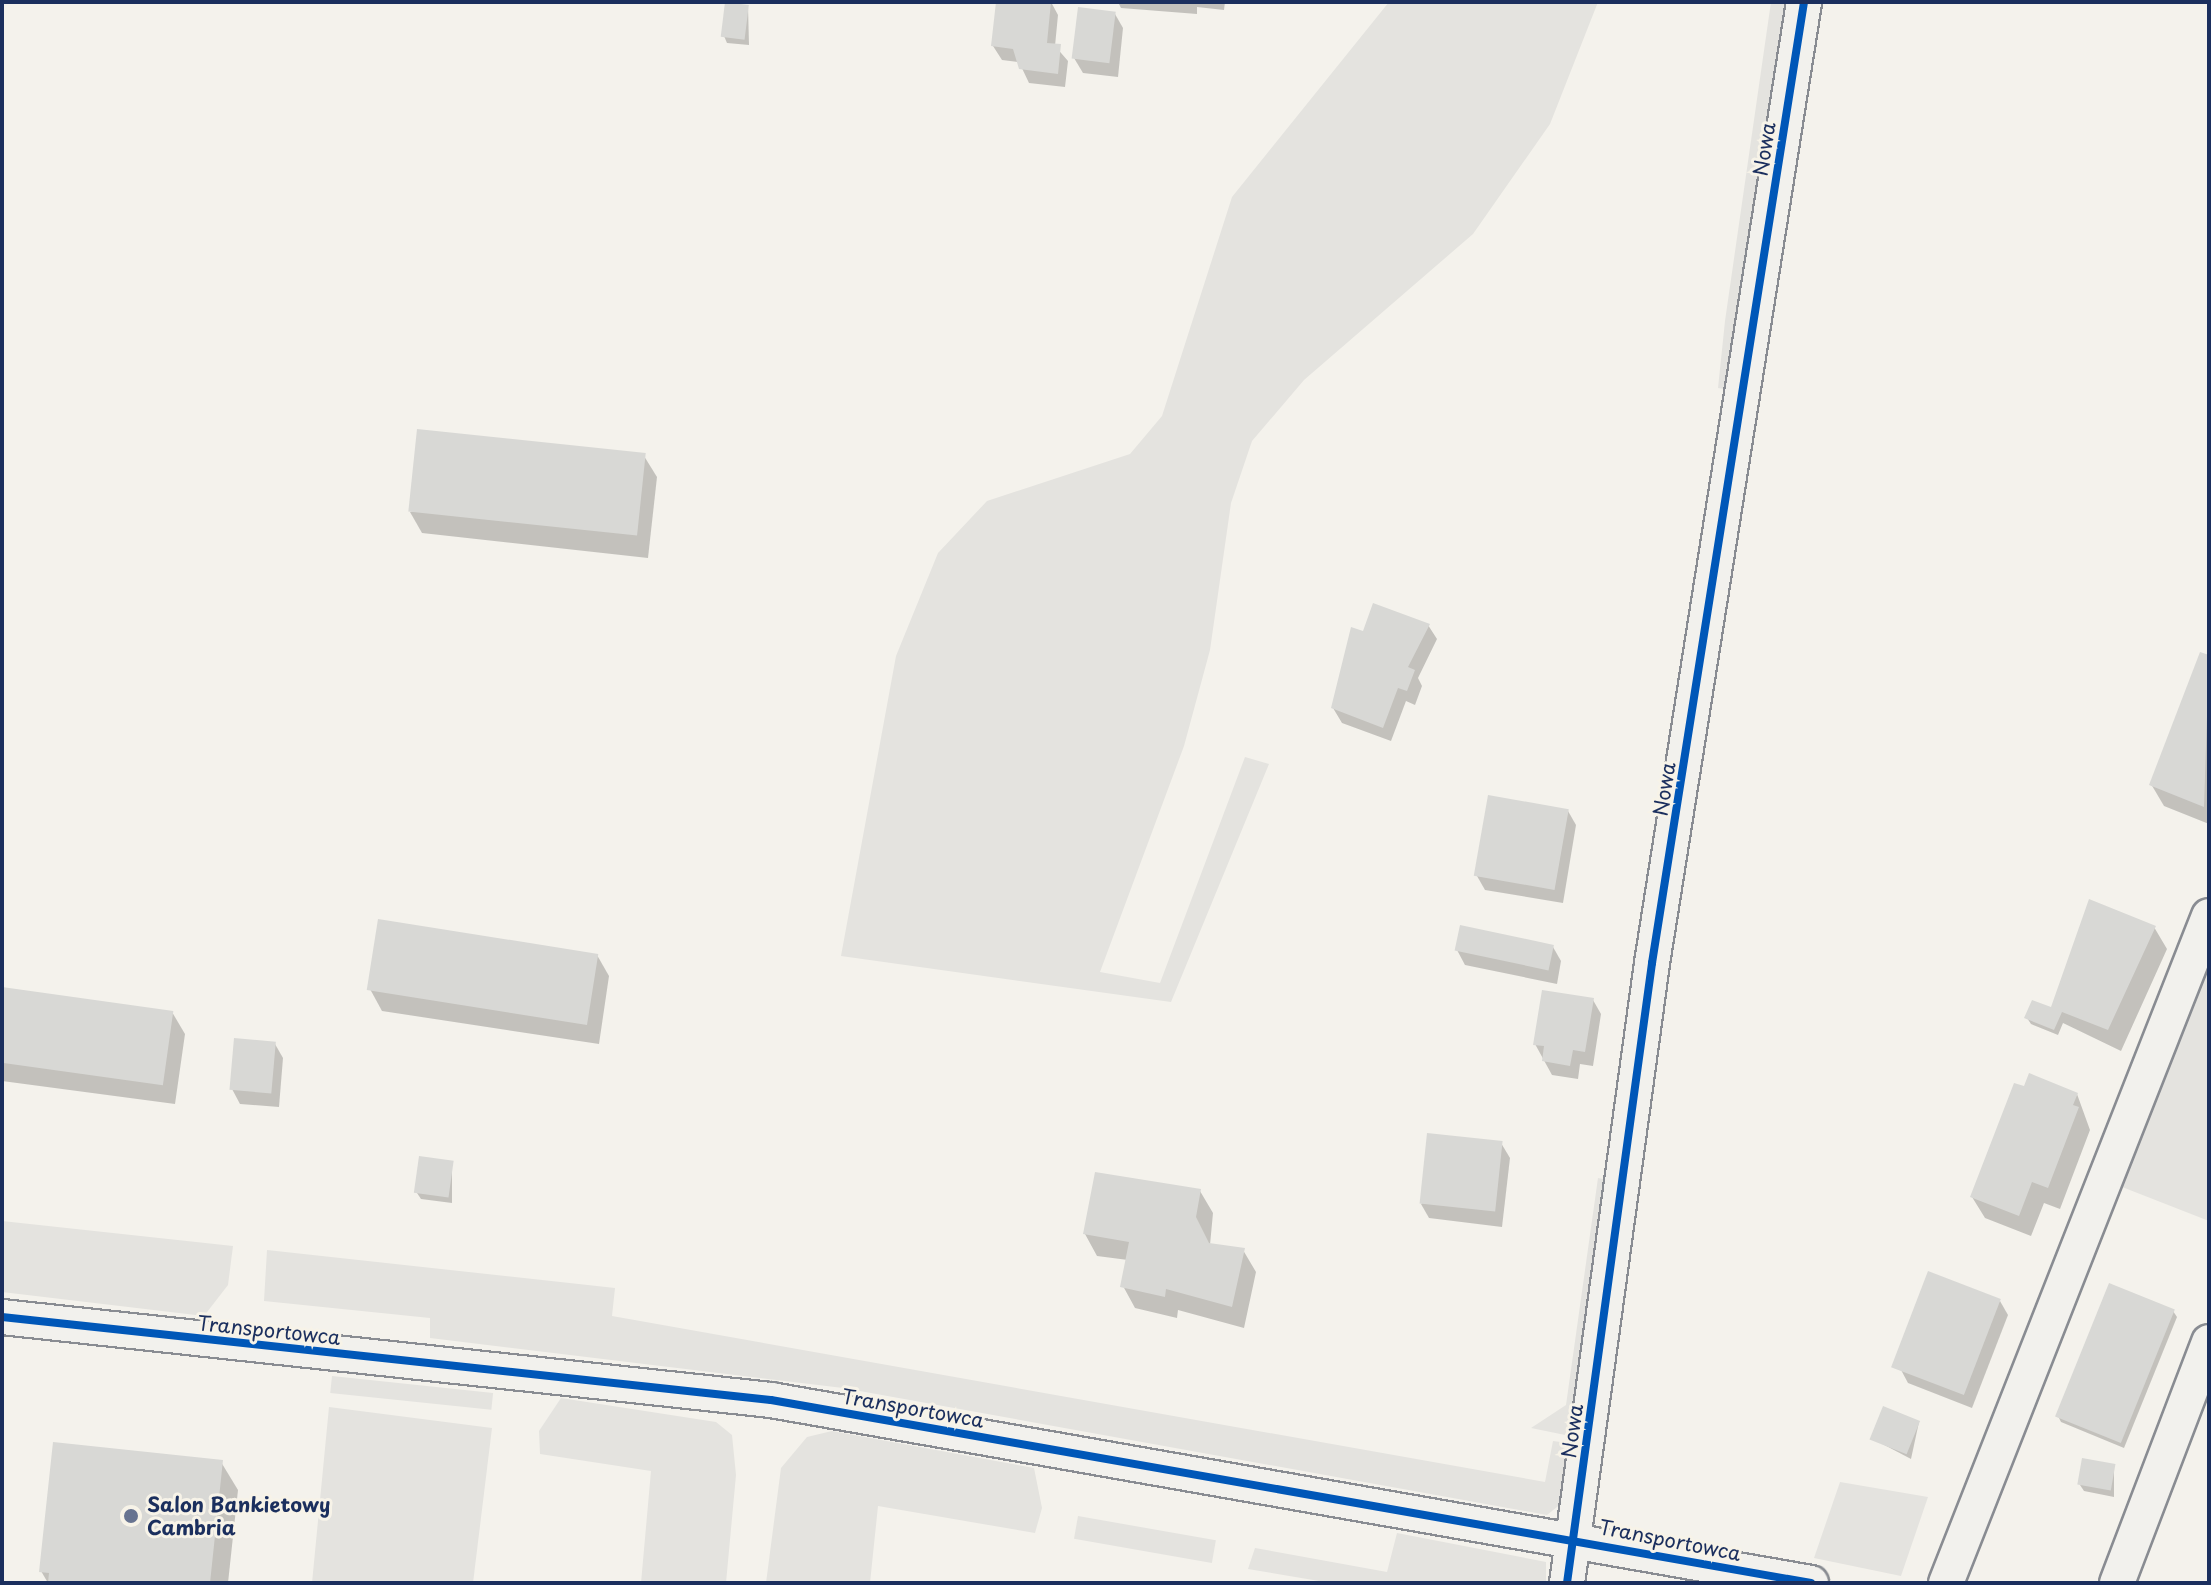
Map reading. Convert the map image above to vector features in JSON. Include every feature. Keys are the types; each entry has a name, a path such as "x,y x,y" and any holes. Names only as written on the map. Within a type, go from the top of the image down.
{"street":[{"name":"Nowa","path":"1567,1583 1652,963 1804,2"},
{"path":"1946,1583 2209,916"},
{"name":"Transportowca","path":"2,1317 771,1400 1573,1538 1811,1583"},
{"path":"2117,1583 2209,1342"}],"shaded area":[{"path":"1389,2 1598,2 1550,124 1473,234 1304,380 1252,441 1231,503 1210,650 1184,746 1100,972 1160,983 1245,757 1269,764 1171,1002 841,956 896,656 938,553 987,501 1130,454 1162,416 1232,197"},
{"path":"1771,2 1788,2 1730,390 1718,388 1725,321"},
{"path":"2209,953 2209,1221 2117,1185"},
{"path":"1598,1178 1612,1181 1575,1437 1531,1428 1566,1405"},
{"path":"2,1221 233,1246 228,1285 204,1316 2,1292"},
{"path":"267,1250 615,1288 612,1316 1545,1482 1553,1441 1575,1444 1567,1499 1547,1515 843,1388 430,1338 430,1318 264,1301"},
{"path":"332,1376 493,1393 491,1410 330,1393"},
{"path":"561,1398 716,1422 732,1435 736,1475 726,1583 641,1583 651,1471 540,1454 539,1431"},
{"path":"329,1407 492,1428 473,1583 312,1583"},
{"path":"832,1431 1034,1468 1042,1508 1035,1533 878,1506 870,1583 766,1583 781,1468 807,1437"},
{"path":"1840,1482 1928,1497 1901,1576 1814,1558"},
{"path":"1078,1516 1216,1540 1212,1563 1074,1539"},
{"path":"1397,1533 1546,1562 1546,1583 1331,1583 1248,1569 1255,1548 1387,1572"}],"building":[{"path":"725,2 749,5 745,40 721,37"},
{"path":"996,2 1051,2 1047,43 1061,44 1058,74 1019,69 1013,49 991,46"},
{"path":"1078,7 1116,12 1109,63 1072,59"},
{"path":"417,429 646,453 637,536 408,512"},
{"path":"1373,603 1430,624 1408,667 1415,670 1407,691 1398,688 1383,728 1331,708 1351,627 1363,631"},
{"path":"2200,652 2209,655 2204,807 2149,785"},
{"path":"1488,795 1569,809 1555,890 1474,876"},
{"path":"2089,899 2156,926 2108,1030 2062,1012 2054,1030 2024,1018 2032,1000 2051,1007"},
{"path":"378,919 598,954 587,1025 367,990"},
{"path":"1460,925 1554,945 1548,970 1455,950"},
{"path":"2,987 173,1011 163,1085 2,1063"},
{"path":"1542,990 1594,998 1585,1052 1573,1050 1570,1066 1542,1061 1544,1046 1533,1045"},
{"path":"234,1038 276,1042 271,1093 229,1090"},
{"path":"2029,1073 2078,1093 2073,1105 2079,1107 2048,1188 2032,1182 2019,1216 1970,1197 2014,1083 2024,1086"},
{"path":"1427,1133 1503,1141 1495,1212 1420,1204"},
{"path":"419,1156 454,1161 449,1198 414,1193"},
{"path":"1095,1172 1201,1189 1196,1217 1209,1243 1245,1248 1232,1307 1166,1289 1165,1297 1120,1287 1129,1242 1083,1234"},
{"path":"1928,1271 2001,1299 1964,1395 1891,1367"},
{"path":"2109,1283 2175,1310 2121,1443 2055,1417"},
{"path":"1883,1406 1920,1421 1907,1454 1870,1439"},
{"name":"Salon Bankietowy Cambria","path":"53,1442 223,1460 210,1583 48,1583 49,1573 39,1572"},
{"path":"2082,1458 2115,1464 2111,1490 2077,1485"}],"cycle path":[{"path":"1567,1583 1652,963 1804,2"},
{"path":"2,1317 771,1400 1811,1583"}],"place":[{"name":"Salon Bankietowy Cambria","path":"131,1516"}]}
